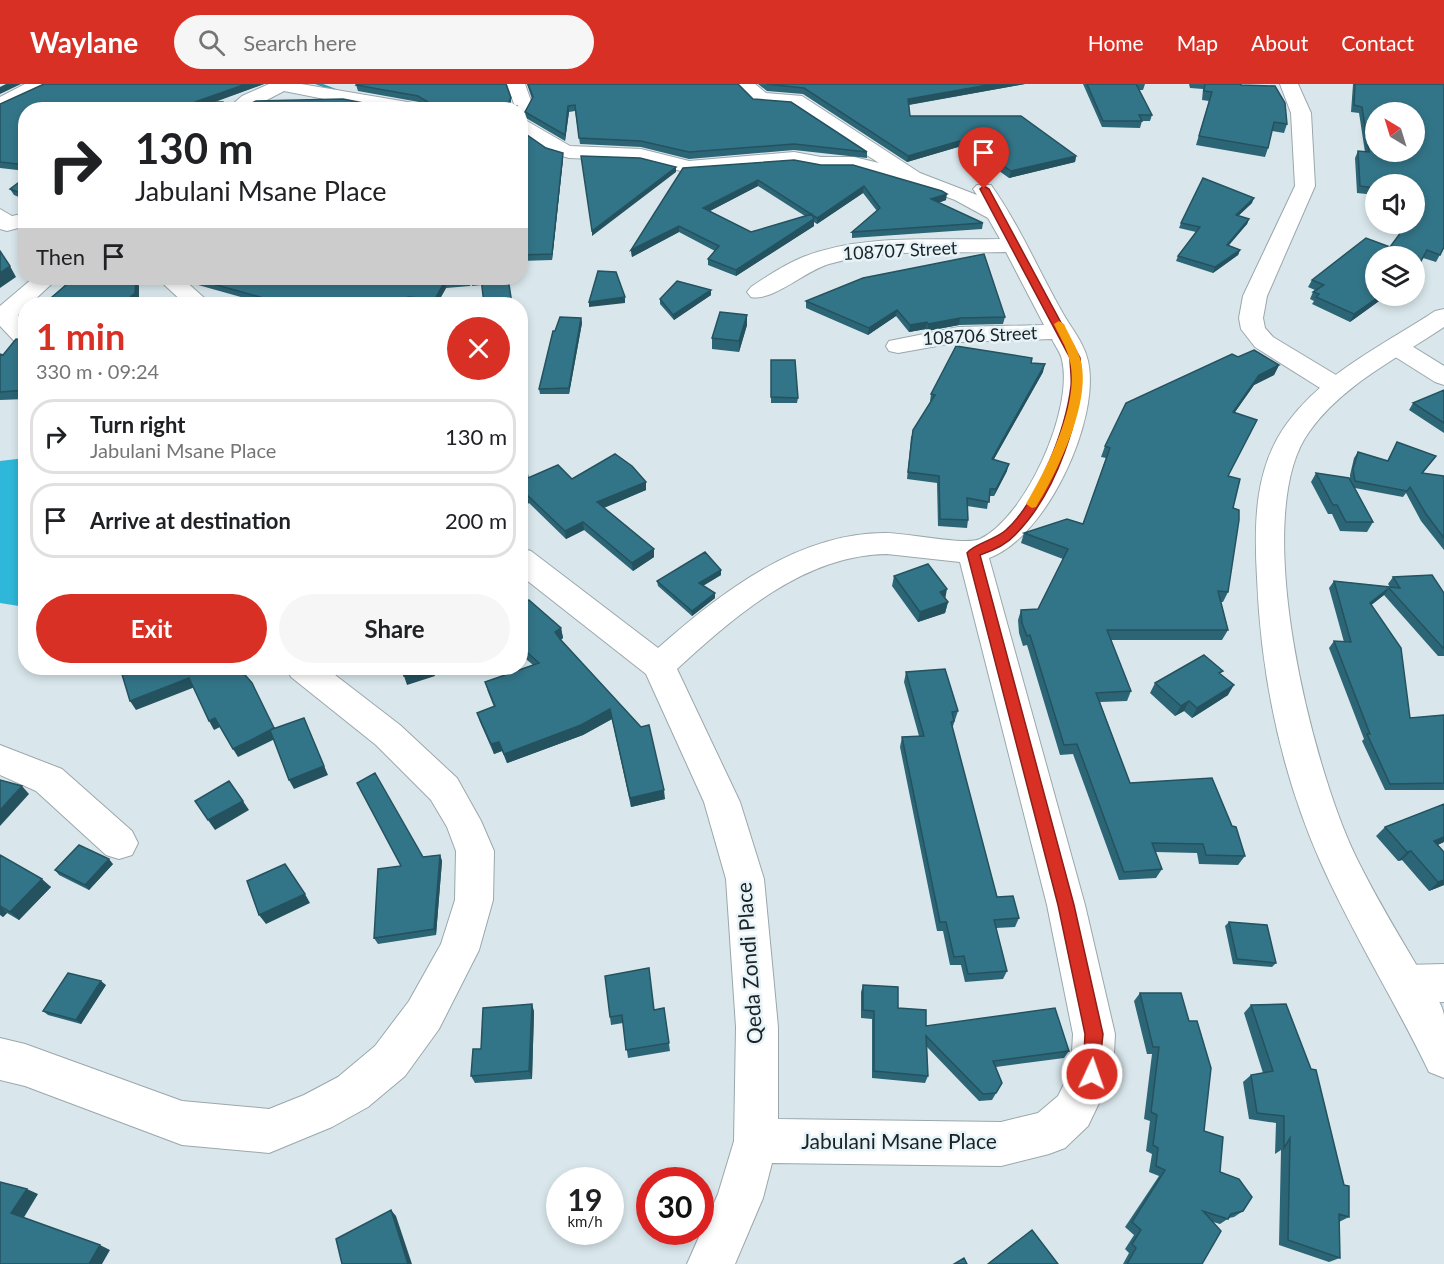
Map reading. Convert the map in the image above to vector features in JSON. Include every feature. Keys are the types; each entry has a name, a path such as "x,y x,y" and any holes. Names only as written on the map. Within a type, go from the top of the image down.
{"street":[{"path":"0,104 39,84"},
{"path":"246,102 283,84 324,95 368,102"},
{"path":"516,84 522,102"},
{"path":"744,84 761,99 795,100 812,109 901,170 925,182"},
{"path":"1289,84 1301,113 1305,186 1255,296 1251,318 1253,330 1264,342 1337,387"},
{"path":"528,129 555,148 569,152 641,155 689,167 794,158 821,163 854,163 925,182 962,196 1000,215"},
{"path":"659,666 702,626 748,593 816,557 847,547 886,543 973,553 990,547 1010,534 1026,514 1046,480 1071,418 1077,383 1075,358 984,189"},
{"path":"11,220 9,234 18,239"},
{"name":"108707 Street","path":"759,292 805,265 835,255 890,249 1015,244"},
{"path":"25,297 38,285"},
{"path":"177,285 191,297"},
{"path":"18,303 2,317 18,332"},
{"path":"1444,316 1337,387 1298,427 1278,466 1270,534 1280,666 1306,780 1326,834 1358,902 1425,983 1444,1057"},
{"name":"108706 Street","path":"898,346 918,339 940,337 1063,332"},
{"path":"1398,348 1444,377"},
{"name":"Jabulani Msane Place","path":"756,1142 1001,1144 1049,1132 1073,1111 1092,1074 1094,1034 1066,905 973,553"},
{"name":"Qeda Zondi Place","path":"528,565 659,666 722,801 745,879 757,1027 756,1142 740,1198 711,1264"},
{"path":"0,1059 25,1065 182,1124 269,1131 317,1112 353,1092 390,1061 424,1015 459,950 474,900 475,851 463,821 444,789 388,735 312,675"},
{"path":"0,760 49,780 119,843"}],"shaded area":[{"path":"18,459 18,606 0,603 0,461"}],"building":[{"path":"44,84 246,84 195,102 18,102 18,164 0,162 0,104"},
{"path":"506,84 511,98 509,102 428,102 418,96 356,85"},
{"path":"528,84 738,84 753,99 791,102 867,152 794,144 689,152 641,141 579,138 575,105 568,106 565,135 528,114 528,106 533,97"},
{"path":"766,84 993,84 908,99 910,116 1021,116 1076,156 1011,171 975,147 970,149 959,141 908,156 804,88"},
{"path":"1087,84 1136,84 1152,115 1139,115 1142,121 1103,121"},
{"path":"1205,84 1275,86 1285,103 1287,124 1274,122 1268,148 1199,136 1212,92 1204,91"},
{"path":"1355,84 1444,84 1444,247 1440,255 1427,250 1425,254 1425,246 1391,246 1400,234 1425,234 1425,174 1365,174 1365,187 1360,186 1358,151 1365,152 1365,162 1425,162 1425,102 1365,102 1365,126 1362,107 1354,105"},
{"path":"343,99 358,102 254,102 256,101"},
{"path":"528,136 546,148 563,153 552,254 528,255"},
{"path":"581,156 640,158 676,167 592,231"},
{"path":"794,160 821,165 853,165 942,191 947,194 931,199 983,223 852,232 880,208 864,186 817,218 812,215 814,219 736,270 708,259 719,246 679,226 631,250 683,168","holes":["758,180 811,214 751,232 703,208"]},
{"path":"1203,178 1254,198 1236,215 1249,219 1227,245 1240,250 1215,267 1178,256 1200,227 1181,223"},
{"path":"18,183 18,192 10,189"},
{"path":"1366,238 1387,246 1365,246 1366,306 1354,314 1316,297 1319,294 1313,292 1324,285 1312,280"},
{"path":"0,251 10,266 0,273"},
{"path":"984,254 1005,317 960,318 910,325 897,310 869,328 806,301 863,278"},
{"path":"598,271 616,272 625,297 589,302"},
{"path":"677,281 711,290 673,315 660,299"},
{"path":"66,285 136,285 135,293 130,297 52,297"},
{"path":"217,285 443,285 436,297 260,297"},
{"path":"482,285 509,285 511,297 483,297"},
{"path":"720,312 747,315 739,341 712,338"},
{"path":"560,317 581,318 569,388 539,389 553,331"},
{"path":"18,339 18,391 0,392 0,354 3,355"},
{"path":"956,346 1032,358 1031,363 1045,364 992,459 1009,464 996,489 990,489 989,502 967,498 968,520 940,519 939,476 908,472 913,430 935,395 931,394"},
{"path":"1254,350 1279,365 1259,375 1233,412 1257,420 1228,476 1240,479 1233,508 1239,510 1239,520 1228,592 1218,591 1228,630 1107,630 1131,691 1096,693 1130,783 1212,778 1232,826 1236,827 1245,856 1206,855 1203,844 1152,843 1162,869 1124,872 1077,744 1064,745 1030,635 1027,636 1022,623 1021,610 1038,609 1068,549 1024,533 1067,519 1083,524 1110,448 1105,446 1126,403 1232,354 1238,357"},
{"path":"771,360 795,360 798,398 771,397"},
{"path":"1444,390 1444,423 1413,403"},
{"path":"1397,442 1436,456 1422,473 1444,476 1444,538 1410,487 1407,491 1355,481 1353,469 1358,452 1388,461"},
{"path":"615,454 632,466 646,482 597,502 654,549 632,563 583,522 565,531 528,496 528,478 558,465 572,479"},
{"path":"1316,473 1349,478 1373,522 1346,522 1337,505 1333,505"},
{"path":"705,552 721,570 699,583 715,593 692,611 657,581"},
{"path":"928,564 947,589 940,592 948,602 920,612 894,576"},
{"path":"1432,575 1444,593 1444,649 1389,588 1370,603 1401,648 1410,718 1444,715 1444,783 1390,784 1367,734 1370,734 1334,641 1351,642 1334,581 1400,588 1393,577"},
{"path":"528,601 561,628 555,632 560,639 641,727 649,725 664,790 630,798 610,709 581,725 504,754 499,742 491,744 477,713 495,706 485,682 505,675 528,675 528,667 539,663 528,653"},
{"path":"1204,655 1223,671 1219,673 1234,685 1197,708 1189,701 1181,706 1155,683"},
{"path":"945,669 958,711 952,712 954,721 951,722 997,897 1013,896 1019,918 994,920 1007,971 968,974 964,956 954,957 946,922 940,922 902,737 924,736 906,672"},
{"path":"122,675 245,675 252,683 274,728 233,749 215,718 209,721 189,678 130,701"},
{"path":"304,718 324,766 289,780 270,730"},
{"path":"375,773 423,857 440,855 434,929 374,938 378,869 401,866 357,783"},
{"path":"0,780 22,786 0,810"},
{"path":"229,781 243,801 208,820 195,801"},
{"path":"1444,804 1444,837 1434,841 1444,852 1444,880 1438,882 1411,851 1407,852 1385,827"},
{"path":"79,845 109,859 85,885 55,870"},
{"path":"0,855 42,879 10,912 0,906"},
{"path":"285,864 305,894 259,915 247,881"},
{"path":"1229,922 1267,925 1276,963 1237,959"},
{"path":"649,968 654,1010 664,1008 669,1043 626,1050 622,1015 610,1017 605,976"},
{"path":"68,973 101,981 76,1020 43,1011"},
{"path":"863,985 898,987 898,1008 926,1010 926,1026 1055,1008 1069,1051 993,1061 1002,1083 996,1093 983,1094 926,1036 928,1076 874,1071 874,1011 863,1010"},
{"path":"1140,993 1181,993 1189,1021 1197,1021 1211,1068 1204,1131 1223,1137 1220,1172 1239,1179 1252,1197 1243,1211 1231,1214 1228,1219 1203,1211 1221,1231 1202,1264 1127,1264 1136,1248 1132,1244 1141,1230 1132,1222 1165,1170 1156,1166 1158,1148 1153,1145 1157,1115 1151,1112 1159,1047 1153,1047"},
{"path":"532,1004 529,1071 471,1076 473,1049 481,1049 483,1008"},
{"path":"1286,1004 1311,1069 1316,1070 1344,1185 1349,1186 1349,1217 1339,1214 1340,1258 1288,1240 1290,1138 1284,1148 1284,1116 1257,1113 1251,1075 1273,1071 1251,1005"},
{"path":"0,1182 27,1189 11,1213 100,1245 89,1264 0,1264"},
{"path":"391,1210 408,1264 342,1264 336,1239"},
{"path":"1032,1230 1058,1264 988,1264"},
{"path":"964,1258 967,1264 954,1264"}],"waterway":[{"path":"318,84 346,94"}],"slow traffic":[{"path":"1032,504 1046,480 1071,418 1077,383 1075,358 1059,324"}],"route":[{"path":"984,189 1075,358 1077,383 1071,418 1046,480 1026,514 1010,534 990,547 973,553 1066,905 1094,1034 1092,1074"}]}
